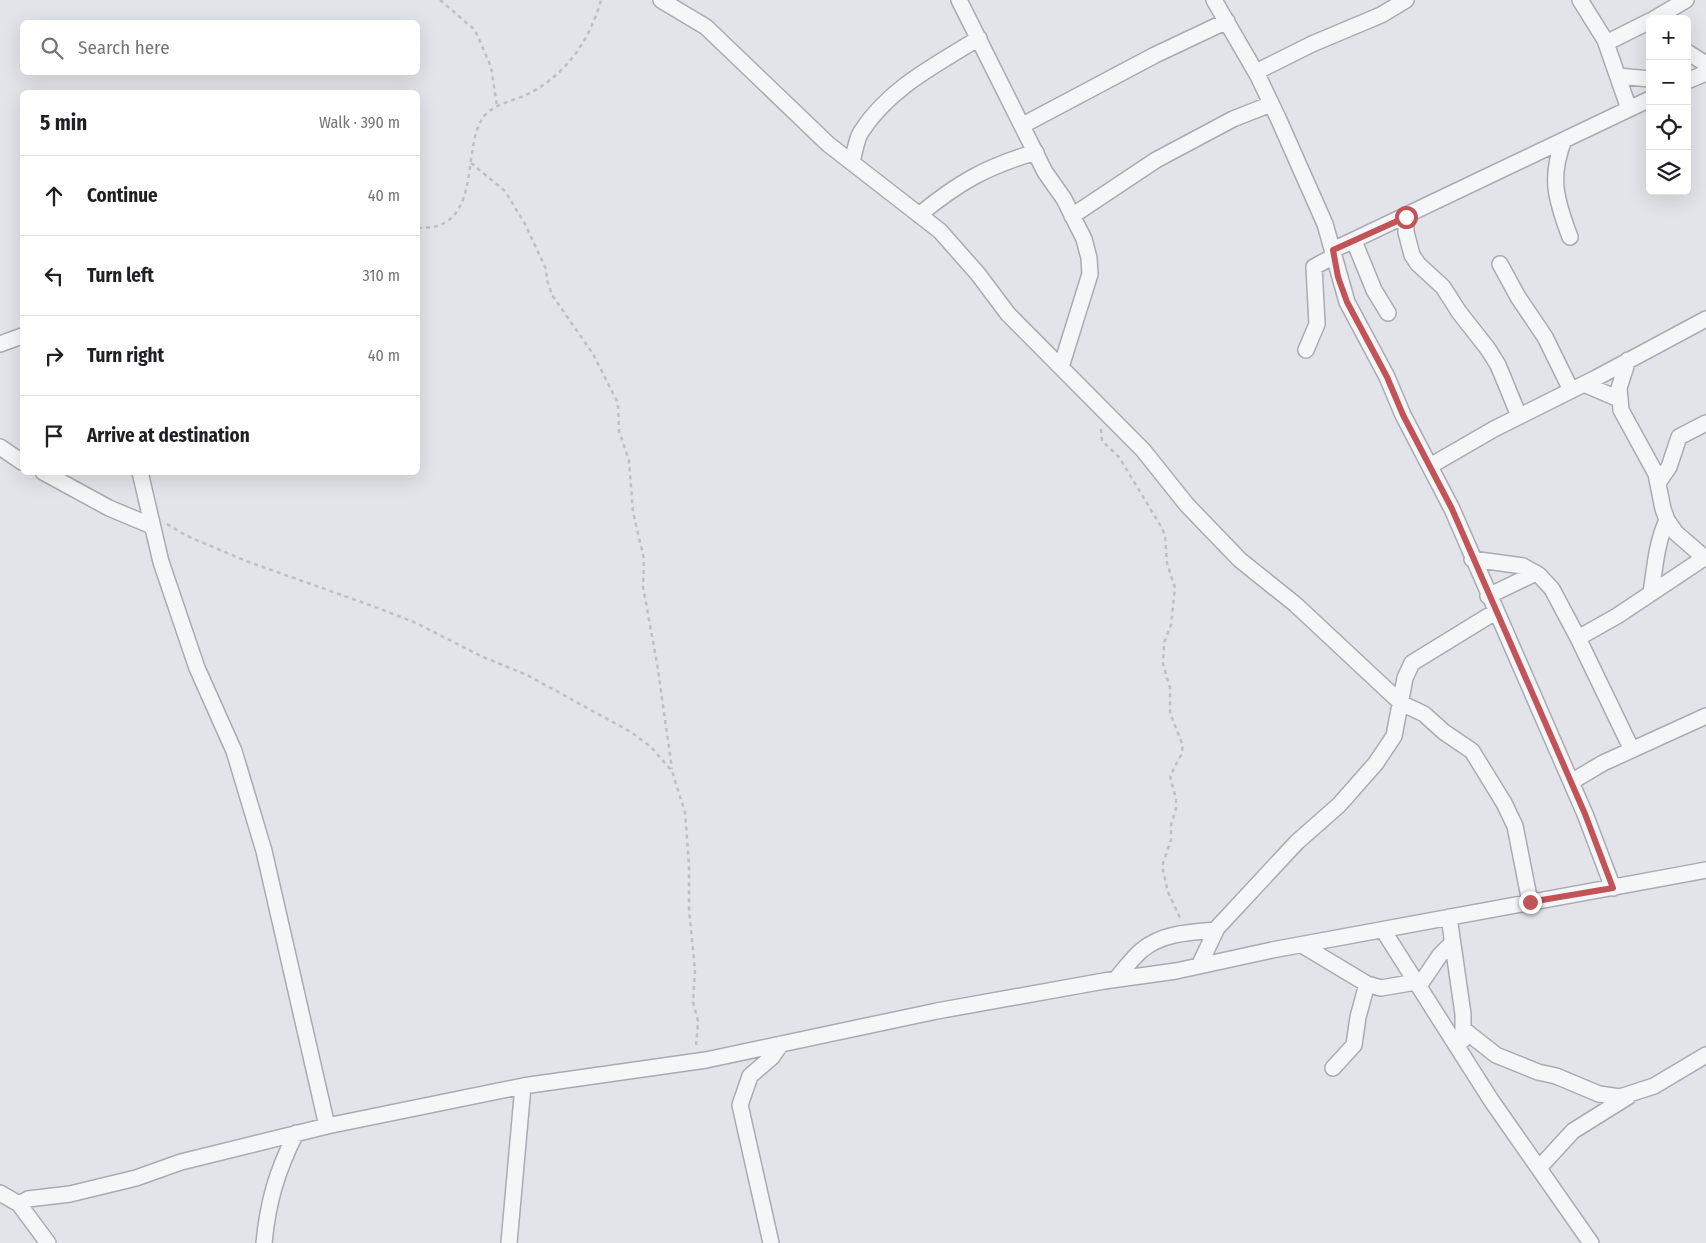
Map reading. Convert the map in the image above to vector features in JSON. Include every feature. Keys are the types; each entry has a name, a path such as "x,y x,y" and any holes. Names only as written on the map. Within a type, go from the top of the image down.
{"street":[{"path":"660,0 706,27 807,125 940,231 978,274 1008,314 1144,450 1187,505 1240,560 1295,604 1401,703 1424,714 1444,732 1472,751 1504,803 1515,826 1530,902"},
{"path":"959,0 1036,152 1084,239 1089,258 1090,274 1061,367"},
{"path":"1214,0 1256,72 1325,224 1334,253 1338,277 1347,302 1387,377 1452,509 1488,596 1571,782 1613,888"},
{"path":"1256,72 1312,44 1381,15 1406,0"},
{"path":"1581,0 1606,43 1629,109"},
{"path":"1661,15 1686,0"},
{"path":"1023,125 1155,55 1227,21"},
{"path":"1606,43 1646,23"},
{"path":"852,161 860,133 882,106 903,85 979,38"},
{"path":"1691,55 1706,64"},
{"path":"1691,79 1706,73"},
{"path":"1618,76 1646,79"},
{"path":"1306,350 1317,324 1314,267 1354,240 1406,217 1646,101"},
{"path":"1072,216 1156,160 1233,120 1271,104"},
{"path":"1564,140 1556,160 1554,180 1559,210 1570,237"},
{"path":"919,215 950,189 991,167 1036,152"},
{"path":"1406,217 1406,232 1412,255 1418,264 1443,287 1459,312 1488,349 1501,372 1519,416"},
{"path":"1354,240 1374,290 1388,313"},
{"path":"1500,264 1518,298 1577,387 1619,399"},
{"path":"1430,466 1519,416 1706,319"},
{"path":"0,344 20,337"},
{"path":"1578,638 1651,594 1704,556 1676,533 1668,520 1663,510 1658,483 1650,459 1625,418 1619,399 1619,388 1628,360"},
{"path":"1658,483 1669,467 1679,437 1706,423"},
{"path":"0,447 20,461"},
{"path":"48,475 109,508 151,520"},
{"path":"141,475 161,562 197,668 234,752 264,851 327,1126"},
{"path":"1651,594 1654,564 1660,535 1668,520"},
{"path":"1472,559 1523,566 1536,573 1552,590 1578,638 1632,750"},
{"path":"1488,596 1536,573"},
{"path":"1199,966 1216,930 1297,842 1339,805 1376,763 1394,736 1405,678 1412,663 1495,612"},
{"path":"1571,782 1632,750 1706,716"},
{"path":"19,1204 28,1199 70,1194 136,1178 181,1162 327,1126 523,1086 696,1062 937,1011 1199,966 1449,917 1706,870"},
{"path":"1449,917 1463,1014 1463,1054 1465,1062 1591,1243"},
{"path":"1116,979 1141,951 1154,942 1191,933 1216,930"},
{"path":"1383,930 1463,1054"},
{"path":"1302,945 1367,984 1381,988 1417,984 1452,943"},
{"path":"1334,1068 1354,1045 1358,1016 1367,984"},
{"path":"1463,1029 1496,1055 1538,1072 1556,1076 1599,1094 1620,1097 1654,1086 1706,1055"},
{"path":"770,1242 740,1105 750,1076 772,1057 781,1044"},
{"path":"509,1243 523,1086"},
{"path":"1539,1168 1573,1131 1631,1094"},
{"path":"264,1243 271,1192 281,1164 296,1134"},
{"path":"0,1193 19,1204 48,1243"}],"path":[{"path":"440,0 475,30 491,68 497,106"},
{"path":"420,228 439,226 455,213 464,196 475,133 483,117 497,106 533,92 564,68 580,48 596,18 601,0"},
{"path":"471,162 505,191 510,199 546,269 552,295 593,354 618,403 619,431 629,461 633,512 644,559 643,587 657,663 672,771 685,812 689,910 696,970 693,1002 698,1021 696,1062"},
{"path":"1104,411 1101,431 1102,442 1119,457 1162,528 1165,536 1167,563 1175,588 1171,625 1164,643 1163,664 1170,688 1170,714 1183,746 1181,755 1170,776 1176,799 1176,809 1171,826 1171,840 1162,866 1173,904 1191,933"},
{"path":"151,520 246,561 378,608 527,675 632,732 651,747 672,771"}],"route":[{"path":"1406,217 1333,250 1338,277 1347,302 1387,377 1403,415 1452,509 1480,579 1585,814 1613,888 1530,902"}]}
